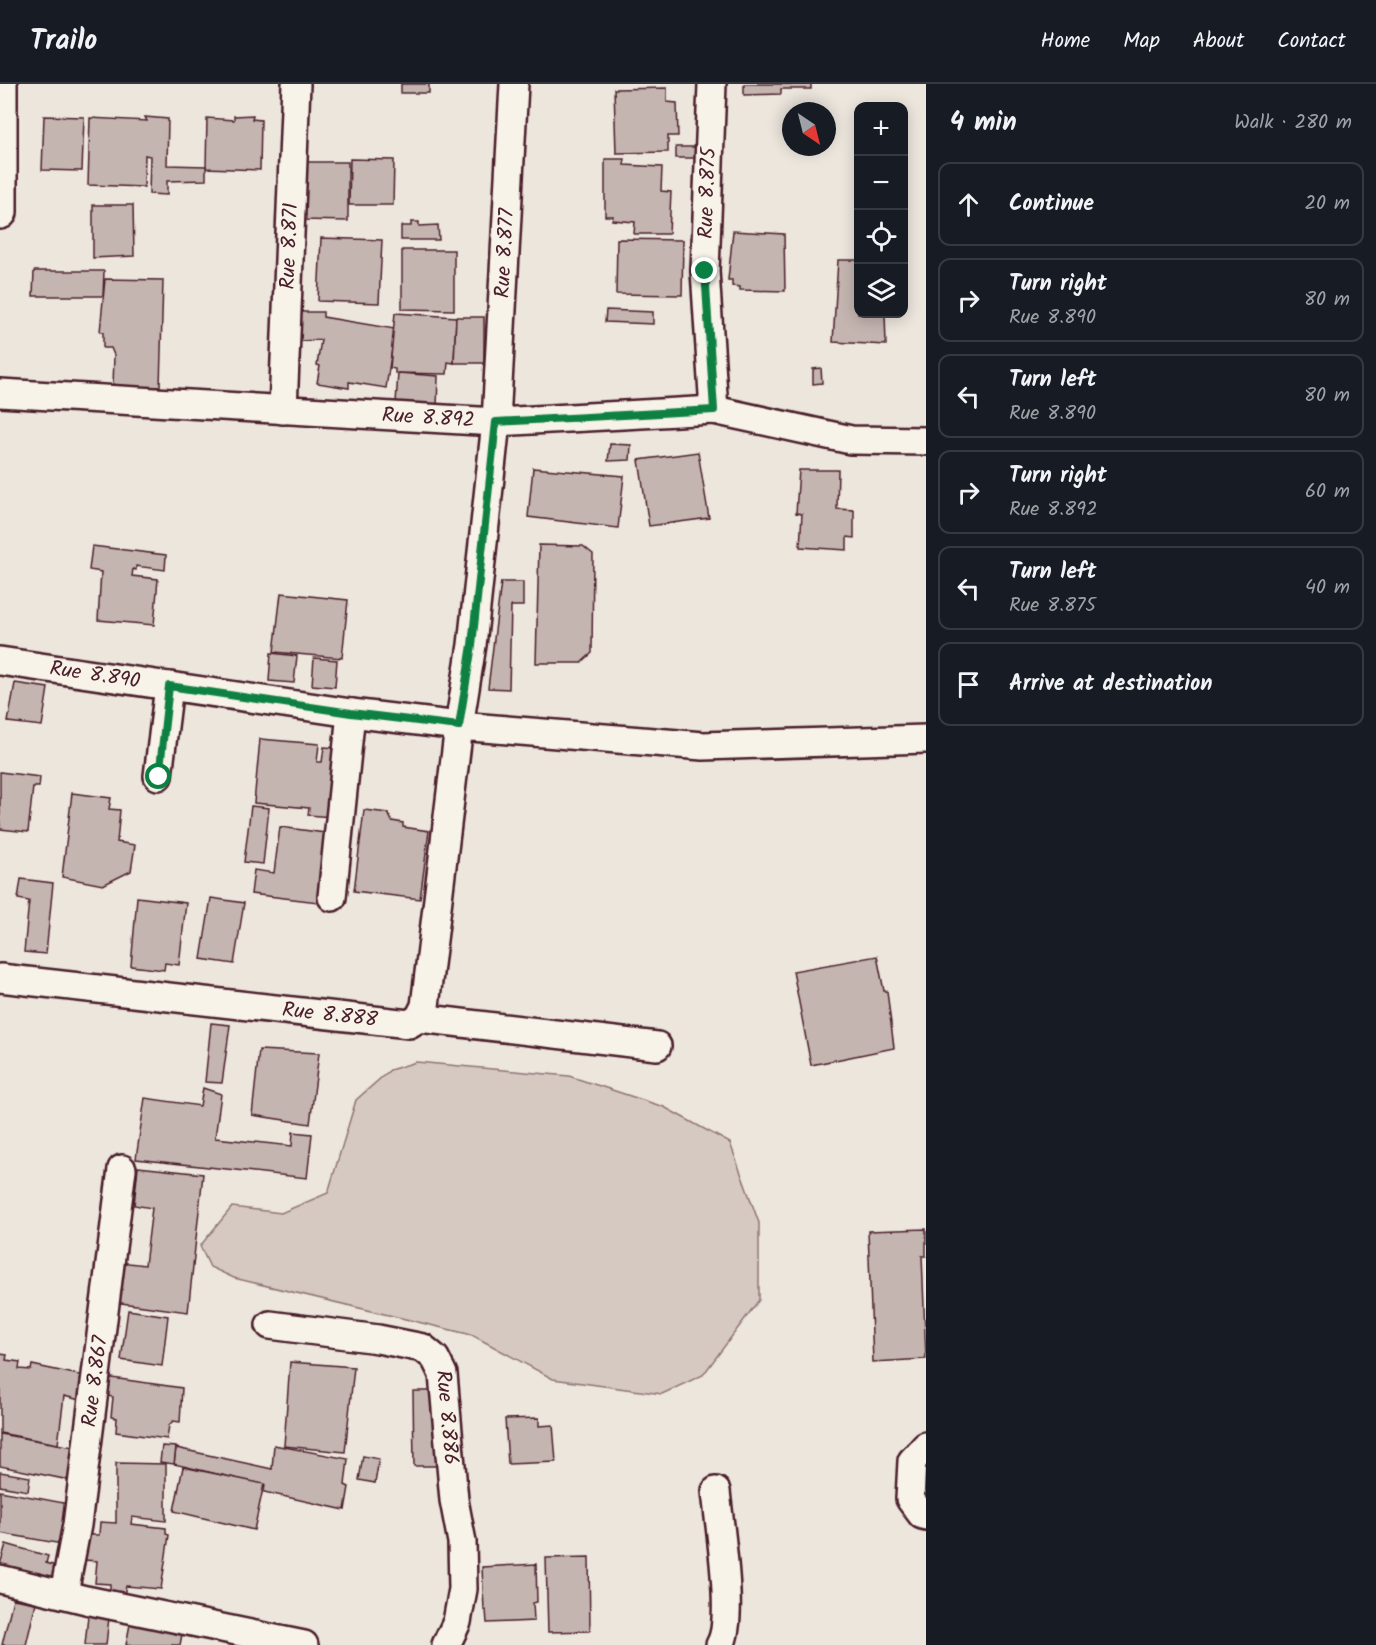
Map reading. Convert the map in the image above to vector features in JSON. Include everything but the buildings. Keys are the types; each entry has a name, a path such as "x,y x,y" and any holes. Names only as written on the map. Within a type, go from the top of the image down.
{"main road":[{"path":"0,84 0,212"}],"street":[{"name":"Rue 8.871","path":"283,410 296,84"},
{"name":"Rue 8.877","path":"496,422 514,84"},
{"name":"Rue 8.875","path":"712,84 705,271 714,410"},
{"name":"Rue 8.892","path":"0,393 496,422 714,410 851,441 926,441"},
{"path":"418,1018 425,1006 459,726 472,645 496,422"},
{"name":"Rue 8.890","path":"0,662 351,713 459,726 703,747 926,739"},
{"path":"159,777 169,686"},
{"path":"332,897 351,713"},
{"name":"Rue 8.888","path":"0,978 409,1024 418,1018 657,1046"},
{"name":"Rue 8.867","path":"64,1593 84,1472 94,1373 122,1169"},
{"name":"Rue 8.886","path":"270,1325 378,1338 423,1348 435,1358 443,1374 454,1500 462,1542 463,1589 456,1622 446,1645"},
{"path":"926,1446 912,1461 909,1500 922,1515 926,1516"},
{"path":"716,1491 727,1610 725,1637 720,1645"},
{"path":"0,1579 86,1600 304,1645"}],"shaded area":[{"path":"416,1062 569,1076 664,1107 730,1143 759,1223 759,1300 703,1375 662,1394 553,1379 472,1335 234,1278 210,1267 200,1246 232,1207 281,1213 328,1193 356,1100 390,1070"}],"route":[{"path":"159,777 169,686 429,724 459,726 472,645 496,422 714,410 705,271"}]}
